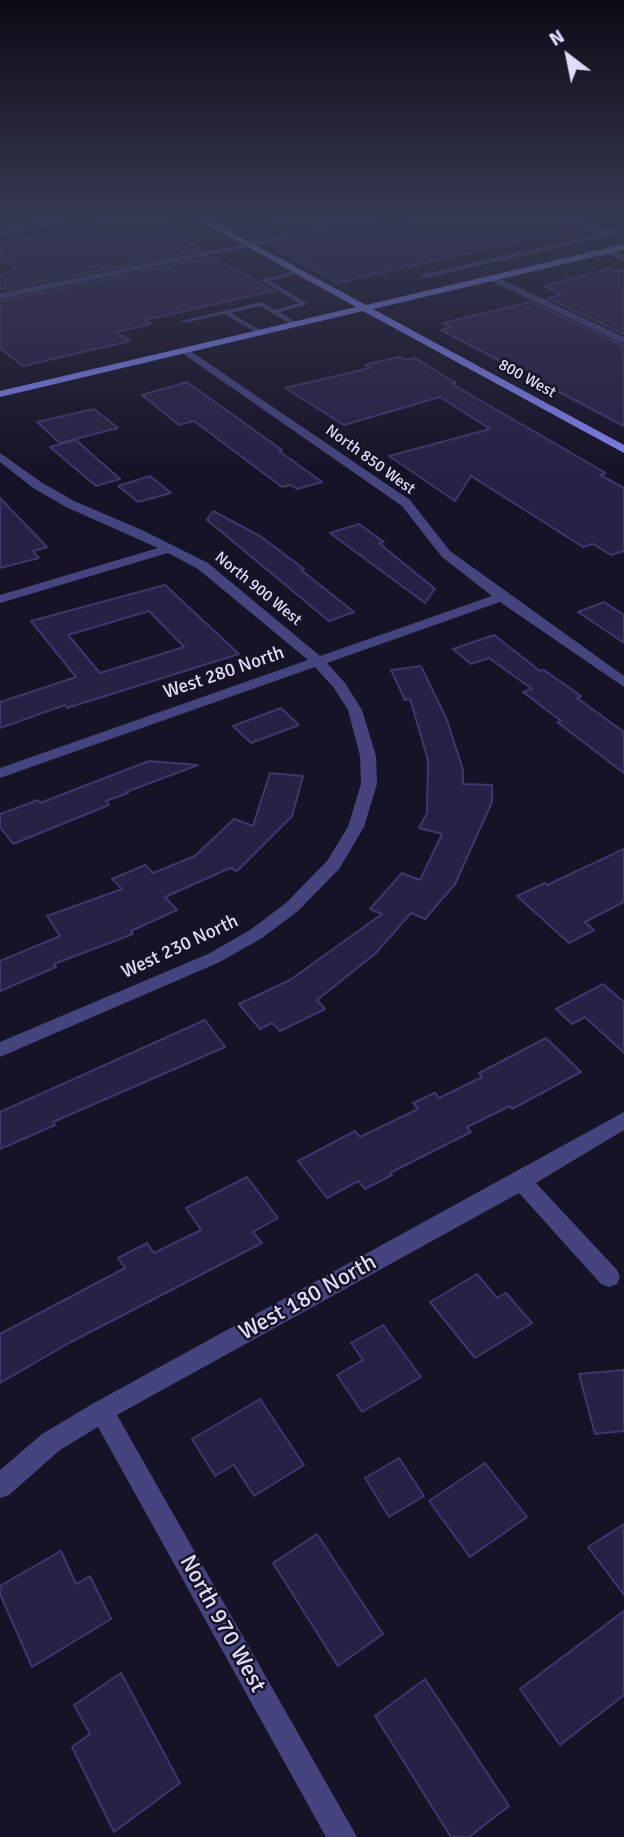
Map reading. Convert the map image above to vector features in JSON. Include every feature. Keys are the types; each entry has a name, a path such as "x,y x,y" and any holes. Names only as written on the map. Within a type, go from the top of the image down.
{"main road":[{"name":"800 West","path":"348,301 624,450"},
{"path":"0,394 397,301"}],"street":[{"path":"540,301 624,341"},
{"name":"North 850 West","path":"186,351 377,481 406,503 446,554 624,683"},
{"name":"North 900 West","path":"0,456 6,470 70,504 138,533 203,566 317,661 340,686 355,710 362,729 368,755 369,784 365,802"},
{"path":"0,599 168,549"},
{"name":"West 280 North","path":"0,773 502,597"},
{"name":"West 230 North","path":"0,1050 214,958 256,934 292,907 321,879 356,827 365,802"},
{"name":"West 180 North","path":"0,1486 51,1442 102,1411 522,1181 624,1121"},
{"path":"522,1181 609,1277"},
{"name":"North 970 West","path":"102,1411 342,1837"}],"lane":[{"path":"274,312 305,304 299,301"},
{"path":"184,321 261,304 296,325"},
{"path":"225,312 261,333"}],"building":[{"path":"0,301 230,301 145,320 151,324 116,332 130,341 23,366 0,348"},
{"path":"554,301 624,301 624,334"},
{"path":"530,302 624,346 624,426 441,330 451,327 443,323"},
{"path":"400,357 405,360 415,358 456,383 452,384 606,473 600,475 624,488 624,551 611,555 593,544 583,547 471,476 455,501 389,456 490,429 440,397 344,425 285,388 370,368 365,365"},
{"path":"187,382 322,482 297,489 291,485 282,487 194,421 179,425 142,395"},
{"path":"94,409 118,428 60,443 37,422"},
{"path":"76,440 120,479 96,486 50,447"},
{"path":"150,476 171,493 138,502 118,486"},
{"path":"0,498 47,547 33,551 39,558 0,568"},
{"path":"213,511 260,536 354,612 329,621 207,520"},
{"path":"359,524 384,542 379,543 435,589 425,603 330,533"},
{"path":"165,585 239,654 67,708 65,705 0,728 0,702 76,677 31,621","holes":["149,611 184,647 100,673 68,635"]},
{"path":"604,602 624,615 624,643 578,612"},
{"path":"494,635 540,671 544,670 581,696 577,698 624,732 624,773 557,722 561,721 523,692 532,689 489,658 471,664 453,649"},
{"path":"421,666 447,720 463,770 463,784 492,785 492,802 455,884 425,919 411,913 375,954 317,1000 325,1009 280,1031 272,1023 260,1029 239,1004 290,980 382,914 370,909 402,873 420,880 442,834 419,828 427,813 428,760 410,699 405,700 391,670"},
{"path":"281,708 299,725 251,743 233,726"},
{"path":"149,761 198,765 126,792 128,793 106,801 109,805 13,844 0,827 0,814 38,800 40,803"},
{"path":"270,773 303,776 292,816 237,871 230,868 165,897 177,910 131,931 133,934 54,964 56,967 0,991 0,961 60,936 47,916 122,889 112,879 145,865 153,873 195,856 234,819 253,826"},
{"path":"624,849 624,902 585,922 594,930 569,943 517,896 545,883 547,885"},
{"path":"603,984 624,1002 624,1053 585,1017 572,1024 556,1009"},
{"path":"205,1020 225,1047 53,1122 55,1125 0,1149 0,1112"},
{"path":"546,1038 581,1072 512,1109 510,1106 467,1127 471,1132 390,1173 392,1175 365,1189 358,1181 327,1198 298,1161 355,1131 360,1137 418,1109 413,1103 435,1093 439,1098 482,1077 479,1073"},
{"path":"247,1177 278,1218 253,1232 262,1243 71,1342 0,1383 0,1334 125,1268 118,1258 147,1243 154,1253 201,1230 186,1208"},
{"path":"477,1274 497,1298 506,1293 532,1323 475,1358 430,1302"},
{"path":"383,1325 421,1377 362,1412 337,1375 363,1360 351,1343"},
{"path":"624,1370 624,1431 595,1434 579,1374"},
{"path":"260,1399 304,1465 254,1496 234,1465 215,1476 192,1439"},
{"path":"399,1458 424,1496 389,1517 365,1478"},
{"path":"485,1463 527,1517 470,1557 429,1501"},
{"path":"624,1524 624,1595 588,1547"},
{"path":"317,1534 383,1634 338,1666 273,1563"},
{"path":"61,1551 76,1584 90,1576 111,1619 32,1667 0,1594 0,1586"},
{"path":"624,1611 624,1695 560,1745 520,1689"},
{"path":"121,1673 180,1783 114,1832 72,1747 90,1734 74,1705"},
{"path":"425,1679 509,1806 469,1837 451,1837 375,1716"}]}
